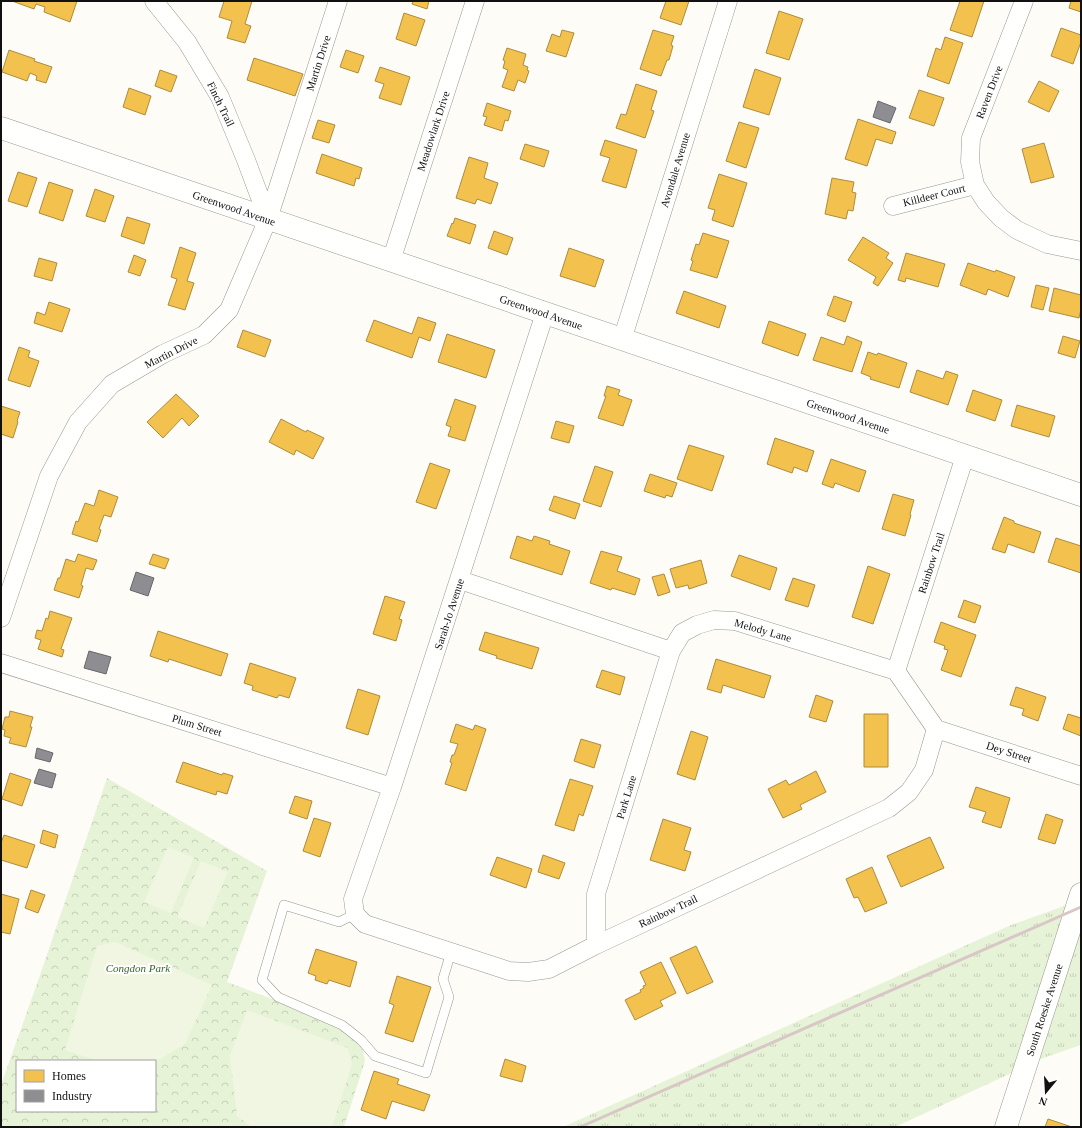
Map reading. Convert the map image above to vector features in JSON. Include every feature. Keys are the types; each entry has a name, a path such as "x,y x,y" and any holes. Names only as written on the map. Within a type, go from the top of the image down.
{"street":[{"name":"Finch Trail","path":"154,1 187,42 220,97 268,219"},
{"name":"Martin Drive","path":"1,618 49,476 78,422 112,384 163,354 204,335 229,310 268,219 338,1"},
{"name":"Meadowlark Drive","path":"392,261 475,1"},
{"name":"Avondale Avenue","path":"622,340 728,1"},
{"name":"Raven Drive","path":"1024,1 971,138 970,162 975,184 986,202 996,213 1017,230 1047,244 1081,251"},
{"name":"Greenwood Avenue","path":"1,128 1081,495"},
{"name":"Killdeer Court","path":"893,206 975,184"},
{"name":"Sarah-Jo Avenue","path":"355,914 354,899 460,580 545,313"},
{"name":"Rainbow Trail","path":"896,671 965,456"},
{"path":"460,580 671,652"},
{"name":"Melody Lane","path":"671,652 682,633 697,625 714,620 735,621 896,671"},
{"name":"Park Lane","path":"596,945 596,894 671,652"},
{"name":"Plum Street","path":"1,663 392,787"},
{"path":"896,671 936,729"},
{"name":"Rainbow Trail","path":"355,914 365,924 509,971 528,972 549,969 596,945 889,808 909,792 924,770 936,729"},
{"name":"Dey Street","path":"936,729 1081,776"},
{"name":"South Roeske Avenue","path":"1006,1127 1081,894"}],"lane":[{"path":"355,914 339,922 284,905 262,980 278,997 342,1025 361,1040 375,1056 426,1073 449,997 443,979 451,952"}],"green space":[{"name":"Congdon Park","path":"107,778 267,871 227,982 357,1031 365,1061 344,1127 1,1127 1,1085"},
{"path":"168,847 194,858 171,913 144,902"},
{"path":"201,861 228,872 204,928 177,917"},
{"path":"1081,900 1081,1045 1046,1057 895,1127 563,1127 1011,925"},
{"path":"115,942 212,985 185,1044 156,1061 156,1060 96,1060 65,1050 97,946"},
{"path":"247,1010 348,1048 352,1064 332,1127 252,1127 237,1116 230,1056"}],"building: Homes":[{"path":"12,1 77,1 70,22 44,12 45,7 36,4 34,9"},
{"path":"224,1 252,1 245,24 251,26 245,43 227,38 232,21 219,17"},
{"path":"413,1 429,1 427,9 412,4"},
{"path":"666,1 689,1 681,25 660,18"},
{"path":"960,1 984,1 972,37 950,30"},
{"path":"1071,1 1081,1 1081,12 1069,8"},
{"path":"779,11 803,19 789,60 766,53"},
{"path":"404,13 425,20 416,46 396,39"},
{"path":"1061,28 1081,35 1081,42 1073,64 1051,56"},
{"path":"562,30 574,33 566,57 546,51 552,34 560,37"},
{"path":"653,30 674,36 669,60 667,60 661,76 640,69"},
{"path":"945,37 963,43 949,84 927,76 936,48 941,50"},
{"path":"507,48 526,54 523,65 528,67 527,70 529,71 525,83 518,80 514,91 502,87 508,70 503,68 505,61 503,60"},
{"path":"9,50 52,67 46,83 36,80 37,76 30,73 27,81 2,72"},
{"path":"346,50 364,56 358,73 340,67"},
{"path":"254,58 303,74 295,96 247,80"},
{"path":"380,67 410,77 401,105 379,98 384,84 375,81"},
{"path":"755,69 781,78 769,115 743,107"},
{"path":"160,70 177,76 171,92 155,86"},
{"path":"1039,81 1059,91 1049,112 1028,102"},
{"path":"636,84 657,91 651,110 654,111 645,138 616,128 621,114 626,115"},
{"path":"129,88 151,96 145,115 123,107"},
{"path":"919,90 944,98 934,126 909,118"},
{"path":"487,103 511,111 508,121 505,120 502,131 484,125 487,117 483,116"},
{"path":"858,119 896,132 892,144 876,139 867,166 845,159"},
{"path":"318,120 335,125 329,143 312,138"},
{"path":"739,122 759,128 746,168 726,161"},
{"path":"605,140 637,150 626,188 602,181 610,158 600,155"},
{"path":"1044,143 1054,177 1031,183 1022,149"},
{"path":"525,144 549,151 544,167 520,159"},
{"path":"322,154 362,168 359,179 356,178 354,186 316,173"},
{"path":"469,157 488,163 484,178 498,183 491,204 477,199 475,204 456,198"},
{"path":"18,172 37,178 27,207 8,201"},
{"path":"719,174 747,183 733,227 712,220 715,210 708,208"},
{"path":"832,178 854,182 852,192 856,193 853,211 848,210 846,219 825,214"},
{"path":"49,182 73,190 63,221 39,213"},
{"path":"95,189 114,196 105,222 86,216"},
{"path":"127,217 150,224 144,244 121,236"},
{"path":"455,218 476,225 470,244 447,236"},
{"path":"494,231 513,238 507,255 488,248"},
{"path":"703,233 729,241 717,278 690,270 693,261 691,260 696,244 699,245"},
{"path":"863,237 889,253 886,258 893,263 878,286 873,283 876,277 848,260"},
{"path":"180,247 196,253 187,281 194,283 185,310 168,305 177,279 171,277"},
{"path":"569,248 604,260 595,287 560,276"},
{"path":"906,253 945,264 938,287 906,278 905,282 898,280"},
{"path":"134,255 146,260 140,276 128,272"},
{"path":"39,258 57,263 52,281 34,276"},
{"path":"968,263 995,272 996,270 1015,277 1008,297 988,289 986,295 960,285"},
{"path":"1036,285 1049,288 1043,310 1031,307"},
{"path":"1054,288 1081,295 1081,309 1079,318 1049,311"},
{"path":"684,291 726,306 719,328 676,313"},
{"path":"834,296 852,302 845,322 827,315"},
{"path":"49,302 70,309 62,332 34,323 37,312 45,315"},
{"path":"418,317 436,323 430,341 419,337 412,358 366,341 374,320 412,334"},
{"path":"769,321 806,334 798,356 762,343"},
{"path":"243,330 271,340 265,357 237,347"},
{"path":"447,334 495,350 486,378 438,362"},
{"path":"847,336 862,342 852,372 813,360 821,337 844,345"},
{"path":"1063,336 1080,341 1075,358 1058,353"},
{"path":"19,347 30,351 28,357 39,361 30,387 8,380"},
{"path":"868,352 877,355 878,353 907,363 899,388 870,379 871,377 861,373"},
{"path":"917,370 943,379 946,371 958,375 948,405 910,392"},
{"path":"607,386 620,390 618,395 632,400 623,426 598,418 606,396 604,396"},
{"path":"973,390 1002,400 995,421 966,411"},
{"path":"176,394 199,416 189,426 182,418 163,438 147,422"},
{"path":"455,399 476,406 465,441 448,436 451,427 446,425"},
{"path":"1017,405 1055,416 1049,437 1011,426"},
{"path":"1,406 20,412 13,438 1,434"},
{"path":"281,419 306,432 307,430 324,438 313,459 296,450 294,455 269,442"},
{"path":"556,421 574,426 569,443 551,438"},
{"path":"775,438 814,451 807,472 794,467 792,473 767,464"},
{"path":"689,445 724,456 712,491 677,479"},
{"path":"831,459 866,471 859,492 835,483 833,488 822,484"},
{"path":"430,463 450,470 436,509 416,502"},
{"path":"595,466 613,472 601,507 583,501"},
{"path":"650,474 677,483 672,497 666,495 665,498 644,491"},
{"path":"99,490 118,497 111,517 104,515 99,529 101,530 97,542 72,534 76,521 78,522 85,503 94,506"},
{"path":"893,494 914,500 905,536 882,529"},
{"path":"554,496 580,504 575,519 549,510"},
{"path":"1004,517 1014,521 1014,523 1041,532 1034,553 1008,544 1005,553 992,549"},
{"path":"517,536 532,541 534,536 550,541 549,544 570,551 562,575 510,558"},
{"path":"1056,538 1081,546 1081,573 1048,562"},
{"path":"601,551 622,557 617,571 640,579 635,595 612,588 611,590 590,583"},
{"path":"78,554 97,560 93,570 86,568 79,598 54,590 58,578 60,578 66,559 75,562"},
{"path":"153,554 169,559 165,569 149,564"},
{"path":"739,555 777,568 770,590 731,576"},
{"path":"701,560 707,583 689,589 688,585 676,588 670,569"},
{"path":"868,566 890,574 873,624 852,617"},
{"path":"664,574 670,592 658,596 652,577"},
{"path":"793,578 815,585 808,607 785,600"},
{"path":"385,596 405,602 399,619 402,620 396,641 373,634"},
{"path":"964,600 981,606 975,623 958,617"},
{"path":"50,611 72,618 61,649 64,650 62,657 38,649 41,640 35,638 37,630 42,631"},
{"path":"941,622 976,635 961,677 941,670 948,650 944,649 945,646 934,642"},
{"path":"158,631 228,654 221,676 169,659 168,662 150,656"},
{"path":"485,632 539,648 532,669 496,658 497,656 479,650"},
{"path":"716,659 771,676 764,698 723,685 721,693 707,689"},
{"path":"250,663 296,678 289,698 279,695 277,698 252,690 253,686 244,683"},
{"path":"602,670 625,677 620,695 596,687"},
{"path":"1016,687 1046,697 1038,721 1022,715 1024,709 1010,705"},
{"path":"358,689 380,696 368,735 346,728"},
{"path":"816,695 833,701 826,722 809,717"},
{"path":"10,711 33,717 30,727 32,727 26,747 9,743 11,738 4,736 5,730 2,729 5,717 9,717"},
{"path":"864,714 888,714 888,767 864,767"},
{"path":"1068,714 1081,718 1081,736 1063,729"},
{"path":"456,724 473,730 475,725 486,729 466,791 445,784 452,763 450,762 452,755 454,755 458,744 450,742"},
{"path":"691,731 708,737 695,780 677,774"},
{"path":"581,739 601,745 594,768 574,761"},
{"path":"183,762 222,775 223,773 233,776 227,794 217,791 216,795 176,782"},
{"path":"816,771 826,792 800,805 802,809 783,818 768,789 786,780 789,785"},
{"path":"10,773 31,780 22,806 2,799"},
{"path":"570,779 593,786 583,816 579,814 574,831 555,825"},
{"path":"976,787 1010,798 1001,828 982,822 986,812 969,807"},
{"path":"295,796 312,801 307,819 289,813"},
{"path":"1046,814 1063,820 1055,844 1038,839"},
{"path":"314,818 331,823 320,857 303,851"},
{"path":"663,819 691,828 684,850 691,852 685,871 650,860"},
{"path":"43,830 58,835 55,848 40,843"},
{"path":"4,835 35,845 27,868 1,860 1,843"},
{"path":"930,837 944,868 901,887 887,856"},
{"path":"543,855 565,863 559,879 538,872"},
{"path":"497,857 532,869 526,888 490,875"},
{"path":"872,867 887,903 865,912 858,897 854,898 846,879"},
{"path":"31,890 45,895 38,913 25,908"},
{"path":"1,894 19,899 10,934 1,932"},
{"path":"696,946 713,982 687,994 670,958"},
{"path":"316,949 357,962 350,987 329,980 327,984 315,980 316,976 308,973"},
{"path":"661,962 676,993 660,1001 663,1006 635,1020 625,1000 641,992 640,990 646,985 640,972"},
{"path":"397,976 431,987 413,1042 385,1033 394,1005 389,1003"},
{"path":"505,1059 526,1066 522,1082 500,1076"},
{"path":"374,1071 399,1079 397,1084 430,1095 424,1111 392,1101 386,1119 361,1110"},
{"path":"1048,1119 1072,1127 1045,1127"}],"building: Industry":[{"path":"878,101 896,108 890,123 873,117"},
{"path":"136,572 154,578 148,596 130,590"},
{"path":"89,651 111,657 106,674 84,668"},
{"path":"37,748 53,753 50,762 35,758"},
{"path":"39,769 56,774 52,788 34,783"}],"railway":[{"path":"580,1127 1081,907"}]}
